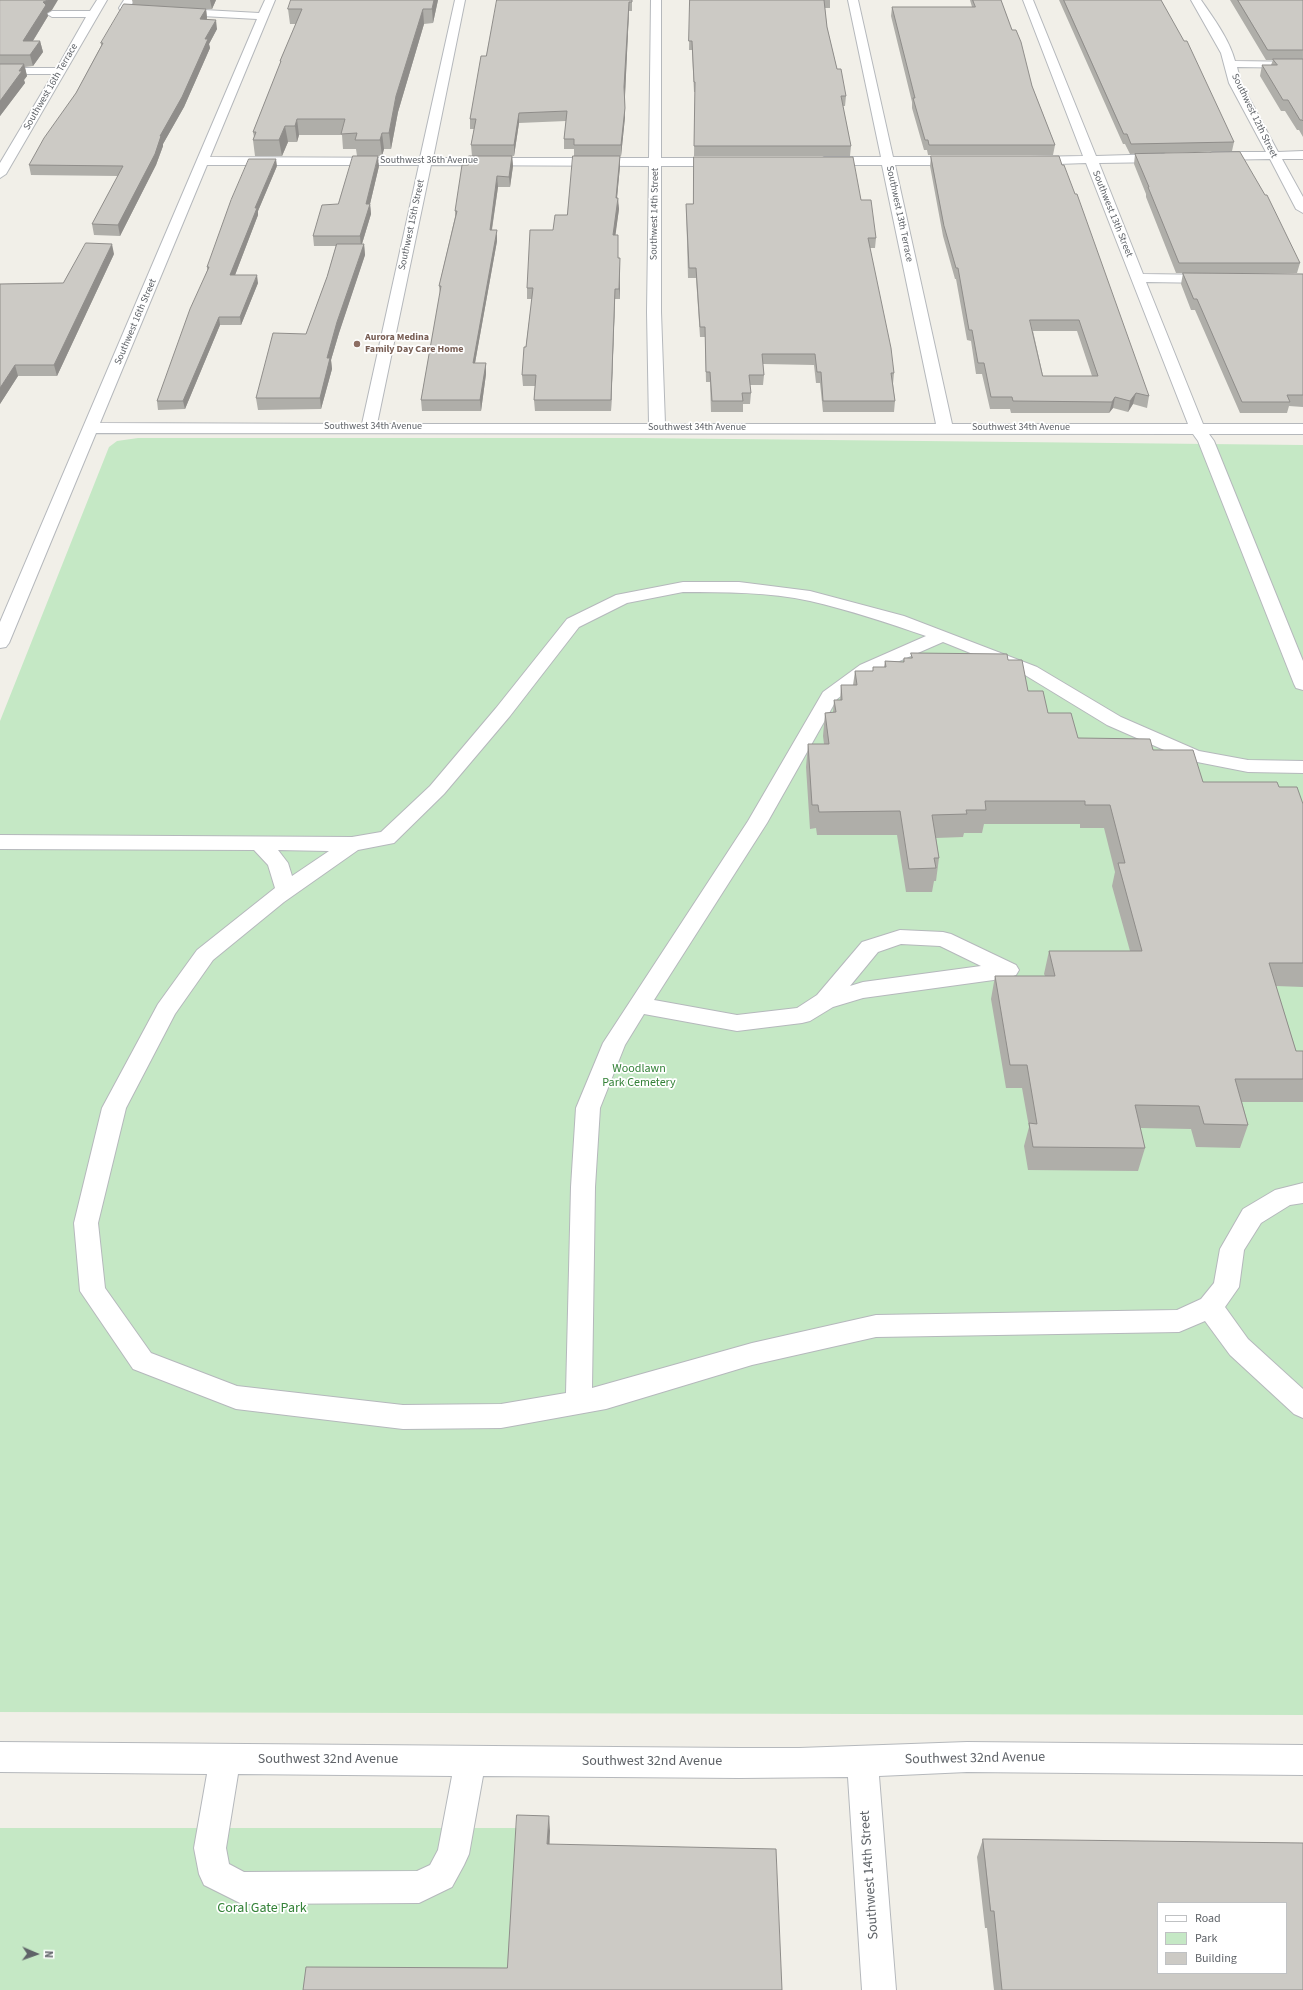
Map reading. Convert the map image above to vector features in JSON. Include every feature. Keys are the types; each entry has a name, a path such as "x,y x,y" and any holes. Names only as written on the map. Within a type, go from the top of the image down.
{"street":[{"name":"Southwest 16th Terrace","path":"0,174 4,162 61,71 102,0"},
{"path":"129,0 124,8 129,10 219,12 241,16 264,16"},
{"path":"219,12 225,0"},
{"name":"Southwest 16th Street","path":"0,643 92,428 270,0"},
{"name":"Southwest 15th Street","path":"369,427 460,0"},
{"name":"Southwest 14th Street","path":"656,0 654,312 656,428"},
{"name":"Southwest 13th Terrace","path":"854,0 887,161 945,428"},
{"name":"Southwest 13th Street","path":"1028,0 1197,428 1206,441 1303,684"},
{"name":"Southwest 12th Street","path":"1196,0 1211,23 1227,53 1235,83 1303,209"},
{"path":"52,14 94,14"},
{"path":"1230,64 1303,65"},
{"path":"0,71 61,71"},
{"path":"1201,156 1303,155"},
{"path":"1020,161 1178,157"},
{"name":"Southwest 36th Avenue","path":"202,161 733,162"},
{"path":"812,162 972,161"},
{"path":"1138,278 1226,279"},
{"name":"Southwest 34th Avenue","path":"92,428 369,427 1303,429"},
{"path":"0,842 352,844 387,838 437,790 503,712 572,623 622,599 683,587 739,586 810,596 898,620 1031,671 1114,721 1194,756 1248,766 1303,768"},
{"path":"579,1402 579,1326 583,1187 588,1108 614,1043 757,823 830,696 866,669 942,636"},
{"path":"260,844 278,863 286,891"},
{"path":"352,844 286,891 205,955 166,1010 114,1108 86,1223 93,1291 142,1361 236,1397 403,1417 500,1416 606,1397 752,1354 876,1326 1179,1321 1210,1307 1226,1287 1232,1249 1252,1216 1284,1197 1303,1193"},
{"path":"639,1004 738,1023 802,1015 825,1001 863,990 1008,970 943,939 900,936 870,947 825,1001"},
{"path":"1210,1307 1239,1347 1303,1406"},
{"name":"Southwest 32nd Avenue","path":"0,1757 784,1763 967,1757 1303,1760"},
{"path":"225,1759 210,1848 215,1874 242,1888 418,1887 441,1876 453,1854 470,1760"},
{"name":"Southwest 14th Street","path":"862,1760 879,1990"}],"green space":[{"name":"Woodlawn Park Cemetery","path":"138,438 639,438 1303,445 1303,1715 0,1712 0,721 109,447 117,441"},
{"name":"Coral Gate Park","path":"0,1828 528,1828 519,1990 0,1990"}],"building":[{"path":"0,0 48,0 43,2 46,5 23,41 40,41 30,55 0,55"},
{"path":"291,0 434,0 432,9 423,9 396,96 389,133 382,133 380,140 355,140 357,133 341,134 345,119 297,119 295,126 285,126 279,140 253,140 256,132 253,132 302,9 288,9"},
{"path":"497,0 632,0 632,2 629,2 624,87 625,108 621,145 574,145 574,139 564,139 567,111 519,113 514,145 471,145 476,119 470,119 481,56 486,56"},
{"path":"690,0 824,0 827,27 837,69 841,69 846,96 841,96 851,146 694,146 695,82 692,41 689,41"},
{"path":"973,0 1001,0 1012,30 1016,30 1021,42 1032,86 1055,145 929,145 928,140 925,140 913,98 915,98 892,7 975,7"},
{"path":"1064,0 1161,0 1184,41 1187,41 1234,142 1131,144 1127,134 1124,134"},
{"path":"1238,0 1303,0 1303,50 1268,50"},
{"path":"124,4 206,9 200,19 216,20 205,39 208,39 182,97 160,136 155,154 118,225 92,224 123,166 29,165 44,138 76,93 103,43 101,43"},
{"path":"1273,59 1303,59 1303,121 1300,120 1288,100 1283,100 1262,65 1277,65"},
{"path":"0,64 24,64 19,71 22,71 0,101"},
{"path":"1240,152 1265,195 1267,195 1300,263 1179,263 1135,154"},
{"path":"353,156 378,156 366,204 370,204 360,236 313,236 322,205 338,204"},
{"path":"469,156 512,156 509,177 497,176 490,230 497,230 473,363 486,363 480,400 421,400 441,286 439,286 457,211 455,211 462,165 468,165"},
{"path":"573,156 620,156 616,198 618,198 613,235 618,235 618,258 620,258 619,289 615,289 611,400 534,400 536,375 522,375 524,347 526,347 533,288 527,288 530,230 553,230 555,215 567,215"},
{"path":"931,156 1059,156 1075,194 1077,194 1149,396 1136,393 1130,401 1115,397 1112,402 1013,401 1012,397 991,397 984,363 978,363 972,330 969,330 958,268 956,268 944,226","holes":["1030,320 1079,320 1098,376 1043,376"]},
{"path":"694,157 853,157 861,200 871,200 876,238 868,238 891,348 894,373 891,373 895,401 823,401 821,372 817,372 815,354 762,354 764,375 749,375 751,393 742,393 743,401 712,401 710,372 706,372 705,327 700,327 696,268 689,268 686,204 693,204"},
{"path":"249,159 276,159 255,208 257,208 230,275 257,275 240,317 219,317 183,401 157,401 190,309 209,267 207,267 231,200"},
{"path":"86,243 112,244 54,365 15,365 0,388 0,284 63,283"},
{"path":"337,244 364,244 337,322 327,358 330,358 320,398 256,398 273,333 306,334 327,277"},
{"path":"1183,273 1303,274 1303,395 1287,395 1290,402 1242,402 1197,299 1194,299"},
{"path":"911,653 1007,654 1008,660 1022,660 1028,691 1043,691 1048,713 1071,713 1078,738 1150,739 1153,750 1193,750 1203,782 1277,782 1279,787 1297,787 1303,804 1303,963 1269,963 1296,1051 1303,1051 1303,1079 1235,1079 1248,1125 1204,1124 1199,1106 1135,1105 1145,1148 1033,1147 1029,1123 1037,1124 1027,1065 1010,1065 995,976 1055,976 1049,951 1142,951 1118,863 1125,863 1110,805 1085,805 1085,801 985,801 986,810 966,810 967,814 932,815 939,858 934,858 936,868 909,869 900,811 819,812 818,805 812,805 808,744 829,744 825,713 836,712 834,700 842,700 841,685 857,685 855,671 873,671 873,667 886,667 885,661 904,662 904,658 912,658"},
{"path":"517,1815 549,1816 547,1844 776,1849 782,1990 303,1990 306,1967 507,1968"},
{"path":"983,1839 1303,1843 1303,1990 1002,1990 994,1911 991,1911"}],"place":[{"name":"Aurora Medina Family Day Care Home","path":"357,344"}]}
